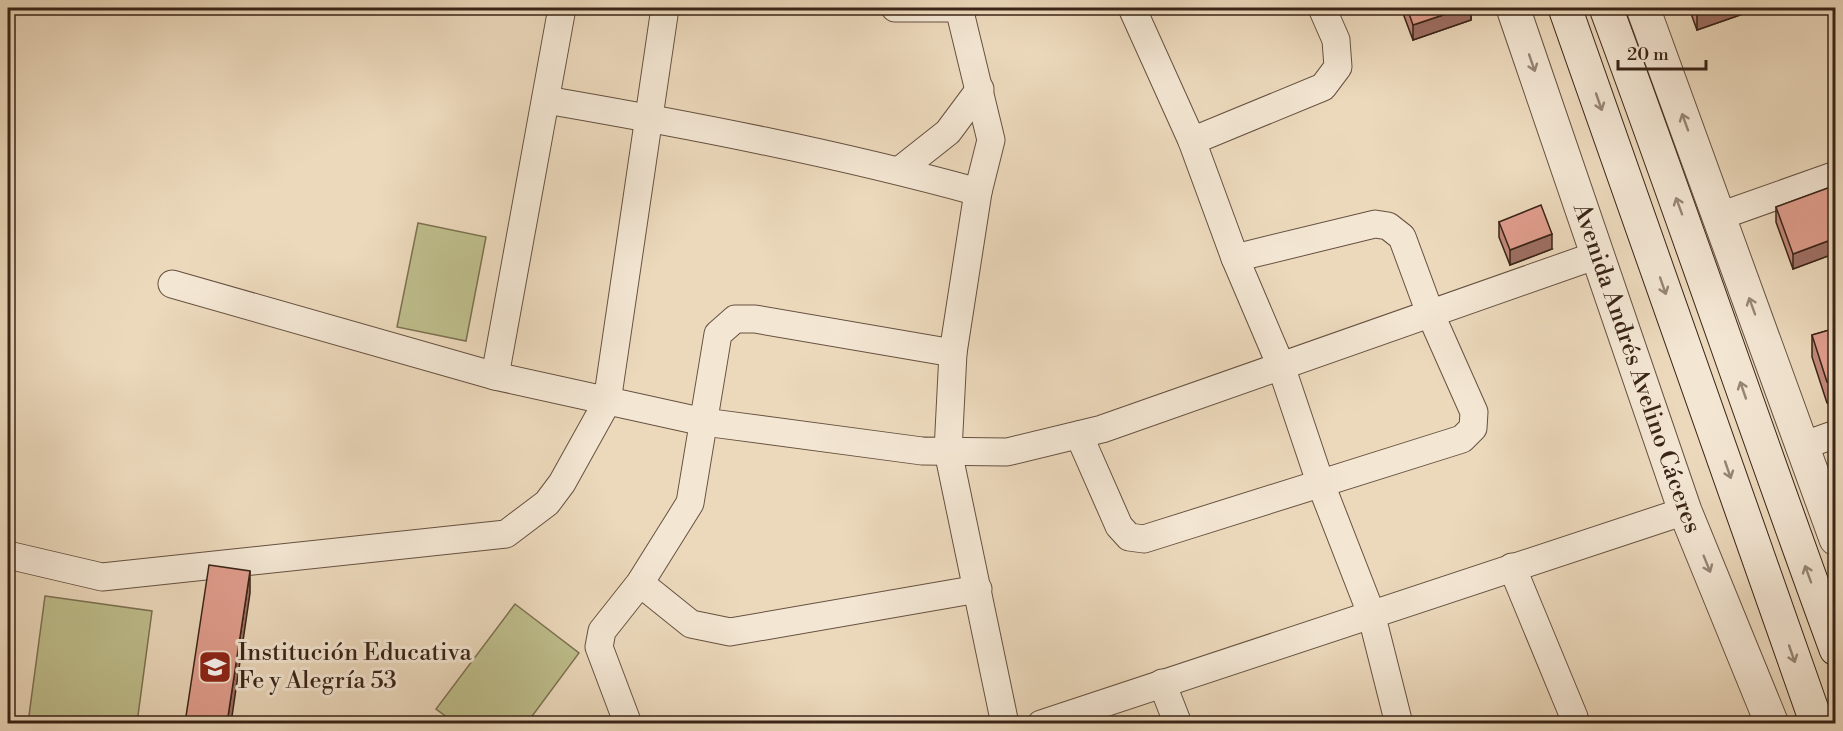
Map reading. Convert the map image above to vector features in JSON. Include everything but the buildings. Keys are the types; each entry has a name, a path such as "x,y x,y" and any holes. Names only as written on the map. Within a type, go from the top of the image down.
{"main road":[{"name":"Avenida Andrés Avelino Cáceres","path":"1513,8 1685,511 1772,723"},
{"name":"Avenida Andrés Avelino Cáceres","path":"1565,8 1816,723"},
{"path":"1606,8 1687,226 1774,480 1836,649"},
{"path":"1643,8 1836,539"}],"street":[{"path":"495,376 562,8"},
{"path":"8,555 102,577 506,534 552,496 607,402 665,8"},
{"path":"895,8 961,8 991,140 978,192 953,353 948,451 1005,723"},
{"path":"1132,8 1192,141 1235,258 1281,366 1320,482 1371,613 1399,723"},
{"path":"1192,141 1323,87 1338,67 1336,40 1323,8"},
{"path":"900,170 948,132 980,89"},
{"path":"546,100 648,118 900,170 978,192"},
{"path":"1720,216 1836,175"},
{"path":"1079,435 1119,526 1129,537 1144,539 1462,439 1473,428 1474,412 1430,314 1402,237 1388,226 1375,224 1235,258"},
{"path":"172,284 495,376 704,422 922,451 1007,452 1079,435 1597,255"},
{"path":"628,723 599,647 602,631 640,583 690,503 718,333 735,319 755,320 953,353"},
{"path":"1802,446 1836,434"},
{"path":"1041,723 1685,511"},
{"path":"1512,567 1574,717 1574,723"},
{"path":"640,583 691,624 730,632 978,589"},
{"path":"1162,683 1178,723"}],"green space":[{"path":"418,223 486,237 466,341 397,327"},
{"path":"45,596 152,611 137,723 28,723"},
{"path":"515,604 579,653 527,723 455,723 436,709"}],"place":[{"name":"Institución Educativa Fe y Alegría 53","path":"215,667"}]}
